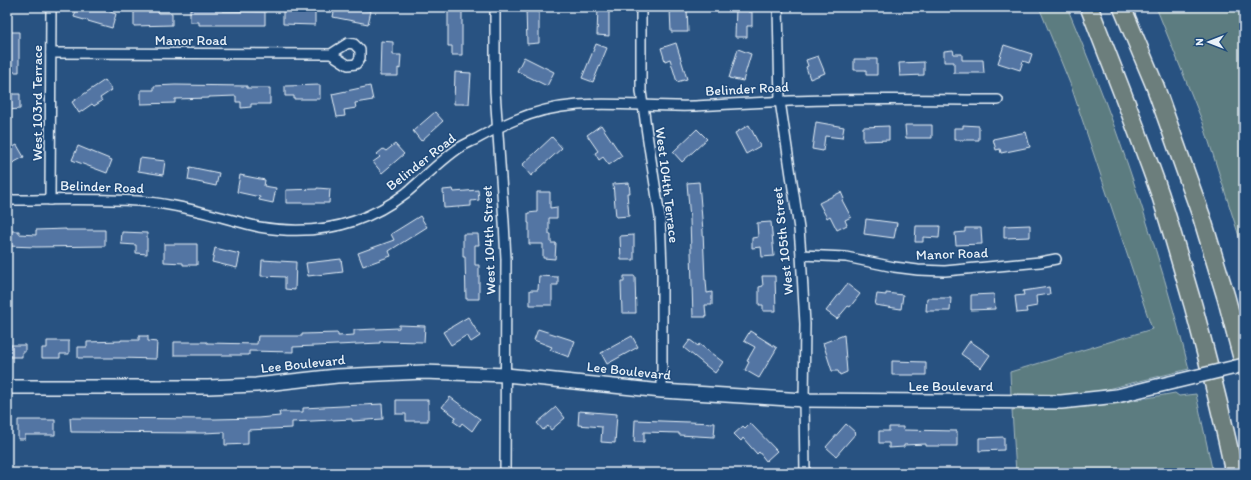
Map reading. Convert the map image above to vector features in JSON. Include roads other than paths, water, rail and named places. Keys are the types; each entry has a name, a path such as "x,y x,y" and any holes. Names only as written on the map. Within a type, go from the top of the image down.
{"highway":[{"path":"1088,7 1142,143 1160,194 1176,246 1219,405 1234,473"},
{"path":"1122,7 1155,86 1202,218 1226,297 1244,365"}],"street":[{"name":"West 103rd Terrace","path":"50,200 51,7"},
{"name":"West 104th Street","path":"495,7 495,91 505,237 505,473"},
{"name":"West 104th Terrace","path":"641,7 641,91 660,217 662,269 662,391"},
{"name":"West 105th Street","path":"778,7 780,101 801,255 805,324 805,473"},
{"name":"Manor Road","path":"51,53 331,54"},
{"name":"Belinder Road","path":"7,200 139,201 176,206 272,229 291,231 315,230 337,227 375,213 407,192 438,164 461,147 516,119 563,107 604,103 694,106 780,101 998,100"},
{"name":"Manor Road","path":"801,255 846,257 894,268 938,271 1040,262 1056,259"},
{"name":"Lee Boulevard","path":"7,387 208,387 256,385 364,374 424,372 506,374 662,391 804,400 1061,402 1117,396 1244,365"}]}
